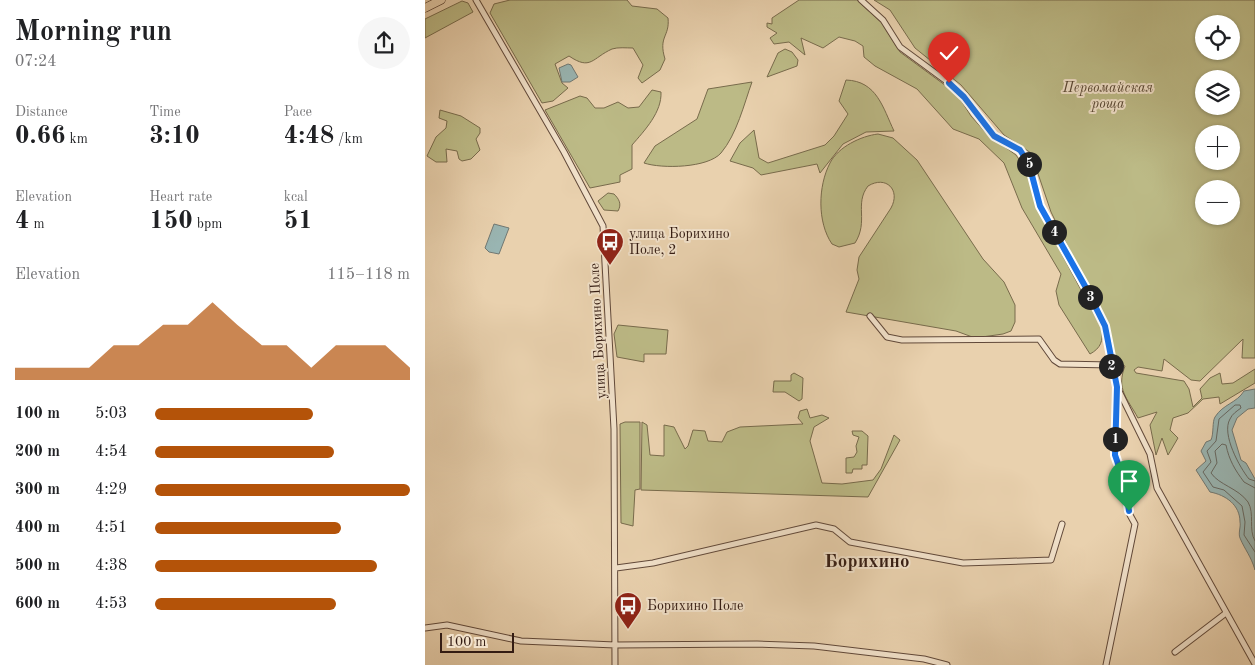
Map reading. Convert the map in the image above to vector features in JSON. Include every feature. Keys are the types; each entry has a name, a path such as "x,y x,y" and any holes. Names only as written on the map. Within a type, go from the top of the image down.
{"main road":[{"path":"425,8 441,0"}],"street":[{"name":"улица Борихино Поле","path":"476,0 564,152 603,226 615,429 615,665"},
{"path":"861,0 883,20 900,46 949,83 964,97 994,136 1020,150 1029,164 1040,206 1105,326 1110,344 1111,365 1117,387 1150,454 1157,488 1255,664"},
{"path":"870,316 887,337 901,340 1039,339 1054,360 1060,364 1111,365"},
{"path":"1106,665 1135,524 1129,515 1125,484 1115,455 1117,387"},
{"path":"616,568 653,562 817,524 834,529 849,542 963,563 1051,560 1062,524"},
{"path":"1175,652 1226,613"},
{"path":"425,628 447,625 521,641 615,645 757,644 814,646 924,659 947,665"}],"green space":[{"path":"510,0 627,0 632,6 657,9 668,18 663,41 665,59 660,70 642,83 638,78 643,65 633,48 612,49 587,63 569,56 555,64 562,83 568,88 553,101 542,103 490,13 494,4"},
{"path":"799,0 857,0 882,23 900,52 957,94 971,116 987,134 1016,155 1029,174 1036,206 1102,329 1102,341 1097,349 1090,354 1059,305 1056,291 1061,274 1022,208 1004,163 979,139 953,129 917,89 875,66 864,57 863,46 855,41 839,37 823,48 801,38 805,55 789,42 774,44 770,38 777,33 767,27 767,23 772,24 772,18"},
{"name":"Первомайская роща","path":"874,0 1255,0 1255,358 1242,358 1243,339 1200,381 1191,380 1164,359 1162,371 1138,367 1134,370 1136,373 1184,381 1189,389 1193,407 1202,398 1200,389 1210,378 1220,373 1222,384 1233,383 1255,369 1255,383 1220,404 1219,397 1203,399 1188,413 1173,418 1170,430 1178,438 1168,455 1162,438 1156,455 1150,425 1157,412 1138,418 1124,393 1122,381 1125,366 1112,359 1110,333 1051,212 1031,153 1004,135 961,85 915,48 890,10"},
{"path":"462,1 468,3 473,12 425,38 425,19"},
{"path":"785,49 792,52 798,60 797,66 767,77 778,53"},
{"path":"846,80 865,85 872,91 882,105 894,131 866,132 843,144 820,173 817,164 761,175 753,168 730,161 740,143 754,130 759,158 768,163 825,145 834,136 848,114 839,101"},
{"path":"752,82 731,137 721,153 715,158 706,162 684,166 662,166 644,163 655,146 697,119 708,89"},
{"path":"652,90 661,92 659,107 652,120 632,145 632,169 620,175 620,182 590,188 545,110 580,96 587,98 595,108 604,108 618,102 628,108 639,107"},
{"path":"440,110 461,116 480,128 480,133 476,139 480,150 471,159 462,161 459,159 457,151 446,149 447,162 436,162 427,156 436,137 446,128 447,121 439,118"},
{"path":"878,134 893,138 917,160 983,259 1004,282 1015,305 1015,322 1011,331 975,338 956,331 846,312 859,279 857,270 859,257 891,208 894,201 893,190 886,183 881,182 868,186 862,199 859,235 855,243 839,247 832,244 827,235 822,215 821,193 826,172 838,152 857,140"},
{"path":"608,193 614,194 619,200 620,206 618,211 604,210 598,201"},
{"path":"618,325 668,330 666,354 644,354 644,362 617,357 614,334"},
{"path":"794,373 803,378 802,399 799,401 785,392 773,392 774,381 791,381 791,375"},
{"path":"807,409 810,418 822,415 829,418 814,427 810,441 822,483 842,484 873,480 881,469 894,435 900,440 868,497 641,490 642,422 647,425 650,455 664,456 664,425 674,427 685,449 688,446 693,430 705,431 708,441 722,442 727,432 740,427 803,424 798,418 800,411"},
{"path":"640,422 640,489 635,490 633,526 621,523 620,424"},
{"path":"852,431 862,431 868,436 867,465 862,465 862,469 853,469 852,473 846,473 846,458 854,457 857,452 856,446 859,437 853,435"}],"water":[{"path":"568,64 571,65 578,77 570,82 562,82 559,68"},
{"path":"494,224 509,228 499,254 489,252 485,248"},
{"path":"1255,389 1255,408 1248,409 1237,418 1232,430 1241,460 1246,463 1255,479 1255,570 1240,538 1238,511 1227,498 1210,492 1196,470 1206,461 1201,451 1206,442 1211,440 1215,417 1244,391"}],"place":[{"name":"улица Борихино Поле, 2","path":"610,266"},
{"name":"Борихино Поле","path":"628,630"}],"district":[{"name":"Борихино","path":"867,562"}],"route":[{"path":"949,83 964,97 994,136 1020,150 1029,164 1034,176 1040,206 1105,326 1110,344 1111,365 1117,387 1114,420 1115,455 1125,484 1129,511"}]}
